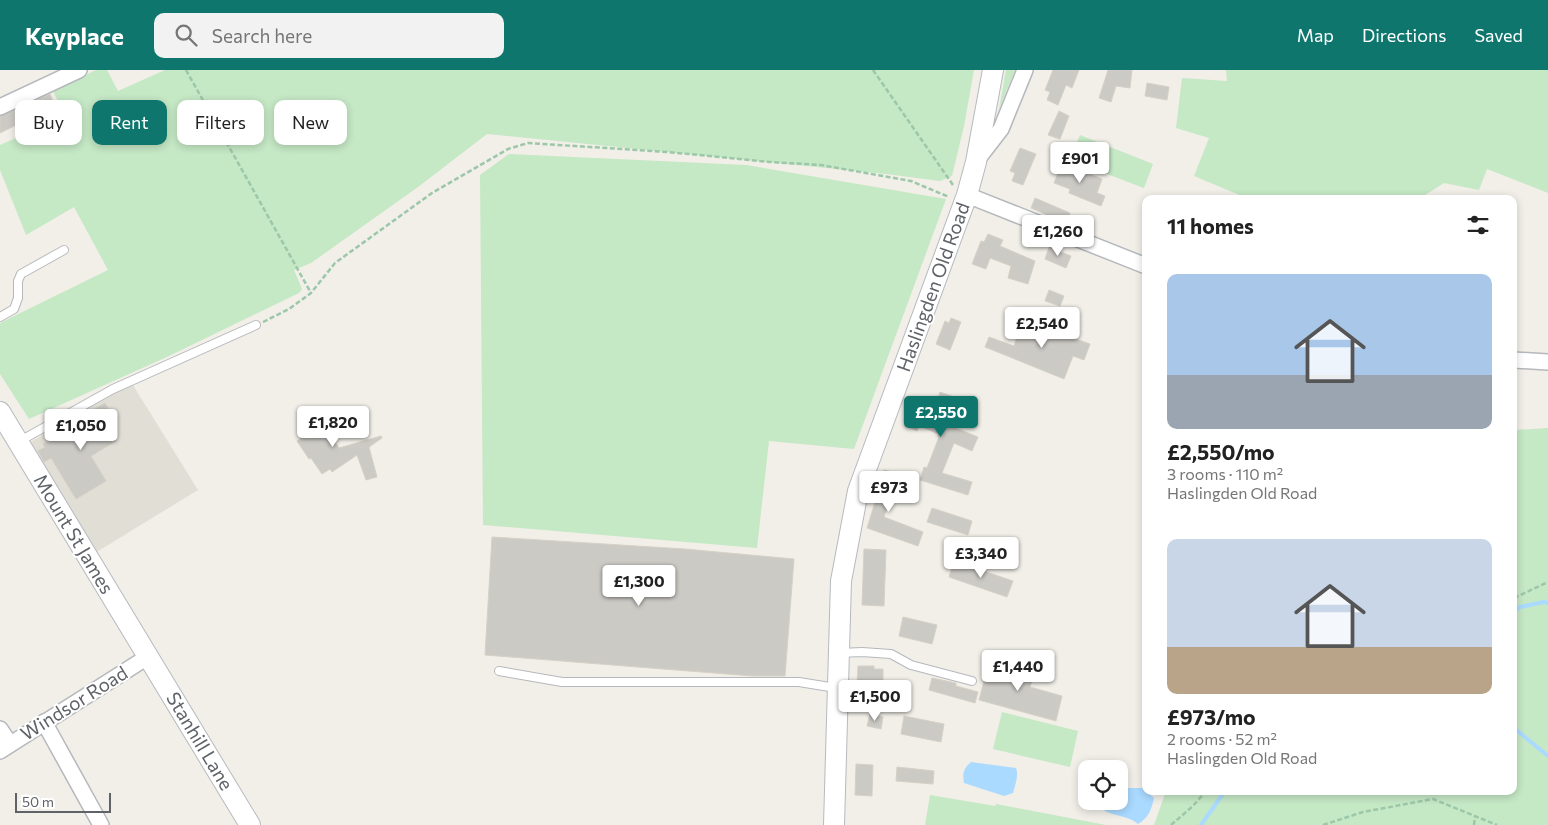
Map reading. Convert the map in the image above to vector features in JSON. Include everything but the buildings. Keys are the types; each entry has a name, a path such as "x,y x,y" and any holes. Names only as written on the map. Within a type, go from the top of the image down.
{"main road":[{"name":"Haslingden Old Road","path":"834,825 841,581 858,490 966,199 976,162 993,70"},
{"name":"Mount St James","path":"1,415 149,656"},
{"name":"Stanhill Lane","path":"149,656 250,825"}],"street":[{"name":"Haslingden Old Road","path":"976,162 1001,128 1025,70"},
{"path":"0,107 73,71"},
{"path":"966,199 1142,265"},
{"path":"1517,360 1548,362"},
{"name":"Windsor Road","path":"5,748 149,656"},
{"path":"44,722 101,825"},
{"path":"0,729 5,748"}],"lane":[{"path":"0,317 14,308 18,298 18,282 22,274 64,250"},
{"path":"18,442 113,389 256,325"},
{"path":"839,652 892,654 911,665 972,682"},
{"path":"499,671 562,682 799,682 838,688"}],"path":[{"path":"186,70 311,293"},
{"path":"873,70 966,199"},
{"path":"256,325 289,308 311,293 335,262 432,193 508,149 528,143 668,152 821,165 911,181 966,199"},
{"path":"1517,597 1548,582"},
{"path":"1171,825 1202,795"},
{"path":"1323,825 1363,812 1433,799 1497,825"},
{"path":"1474,825 1475,817"}],"shaded area":[{"path":"131,382 198,490 95,553 29,443"}],"green space":[{"path":"96,70 107,70 118,91 165,70 974,70 964,126 952,176 940,181 487,134 418,187 311,263 294,270 302,289 299,293 169,356 29,419 0,374 0,323 108,270 74,207 26,235 0,170 0,145 15,138 15,145 82,145 82,100 57,100 53,91"},
{"path":"1006,70 1015,70 999,109"},
{"path":"1226,70 1548,70 1548,193 1487,169 1479,190 1444,183 1425,195 1239,195 1194,176 1209,138 1176,128 1182,78 1227,81"},
{"path":"1080,135 1153,164 1144,188 1070,160"},
{"path":"509,154 746,165 946,199 854,449 769,441 757,548 483,525 480,175"},
{"path":"1548,428 1548,825 1154,825 1165,795 1517,795 1517,430"},
{"path":"1002,712 1078,731 1070,767 993,749"},
{"path":"930,795 995,806 996,804 1106,825 925,825"}],"water":[{"path":"971,762 1016,768 1017,777 1013,793 1004,796 964,783 964,771"},
{"path":"1128,788 1142,788 1142,795 1151,795 1154,798 1149,813 1138,824 1133,820 1104,810 1128,810"}],"waterway":[{"path":"1517,609 1544,602 1548,603"},
{"path":"1517,730 1548,756"},
{"path":"1201,825 1222,795"}]}
